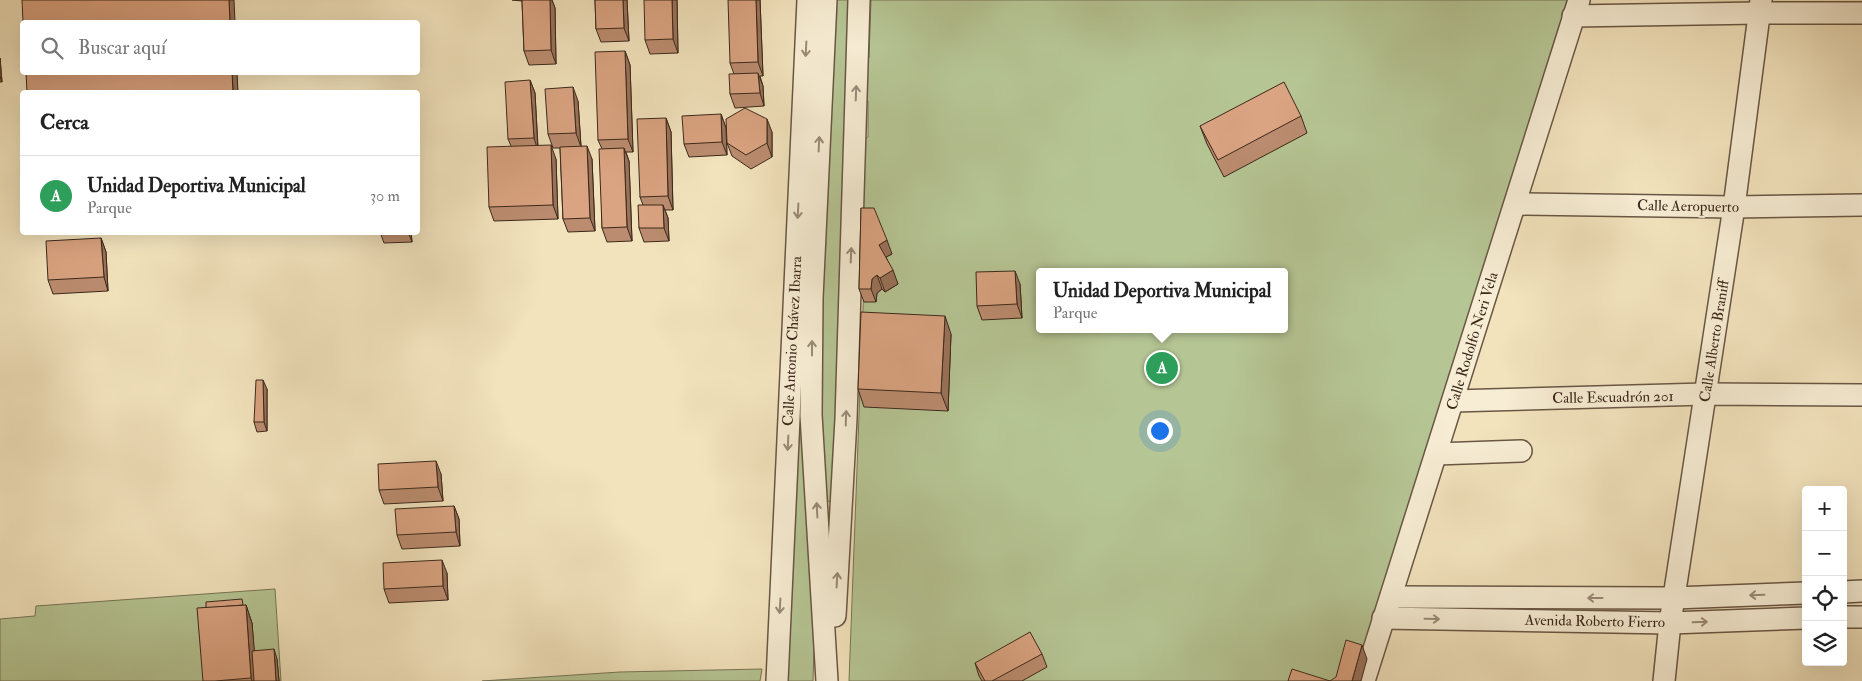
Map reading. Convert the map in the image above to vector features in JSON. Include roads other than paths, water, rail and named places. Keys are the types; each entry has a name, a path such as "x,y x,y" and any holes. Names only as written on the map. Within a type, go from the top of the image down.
{"street":[{"name":"Calle Antonio Chávez Ibarra","path":"777,681 808,0"},
{"path":"826,0 812,298 811,415 827,681"},
{"path":"831,681 846,419 859,0"},
{"path":"1576,8 1760,6 1862,13"},
{"name":"Calle Alberto Braniff","path":"1664,681 1670,622 1734,207 1760,6"},
{"name":"Calle Rodolfo Neri Vela","path":"1364,681 1576,8"},
{"name":"Calle Aeropuerto","path":"1515,204 1734,207 1862,205"},
{"name":"Calle Escuadrón 201","path":"1453,401 1706,394 1862,395"},
{"path":"1436,454 1522,451"},
{"path":"1847,592 1862,591"},
{"name":"Avenida Roberto Fierro","path":"1391,597 1674,598 1802,593"},
{"path":"1847,617 1862,617"},
{"name":"Avenida Roberto Fierro","path":"1384,618 1670,622 1802,618"}],"place":[{"name":"Unidad Deportiva Municipal","path":"1162,368"}]}
